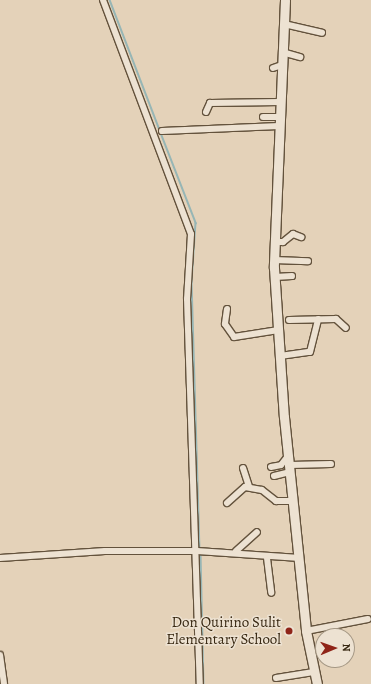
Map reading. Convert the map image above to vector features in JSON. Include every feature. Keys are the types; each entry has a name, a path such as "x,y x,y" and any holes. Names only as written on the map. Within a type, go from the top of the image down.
{"street":[{"path":"103,0 191,234 188,299 200,684"},
{"path":"285,0 282,52 277,67 280,102 274,260 288,455 300,558 306,631 316,684"},
{"path":"284,24 322,33"},
{"path":"282,52 300,57"},
{"path":"206,112 210,103 280,102"},
{"path":"263,117 279,122"},
{"path":"162,132 279,122"},
{"path":"274,242 283,242 293,234 301,237"},
{"path":"274,260 308,261"},
{"path":"275,277 292,276"},
{"path":"227,309 225,324 234,336 278,330"},
{"path":"289,320 336,318 346,328"},
{"path":"280,356 310,352 318,319"},
{"path":"271,466 281,465 288,455"},
{"path":"274,476 290,469 331,464"},
{"path":"243,468 249,487"},
{"path":"227,503 241,489 249,487 262,490 276,501 294,501"},
{"path":"236,551 258,532"},
{"path":"0,558 105,551 236,551 267,558 300,558"},
{"path":"267,558 271,593"},
{"path":"306,631 368,620"},
{"path":"0,655 4,684"},
{"path":"276,678 314,672"}],"waterway":[{"path":"110,0 160,130"},
{"path":"161,133 196,223 192,282 200,550"},
{"path":"201,554 204,684"}],"place":[{"name":"Don Quirino Sulit Elementary School","path":"289,631"}]}
